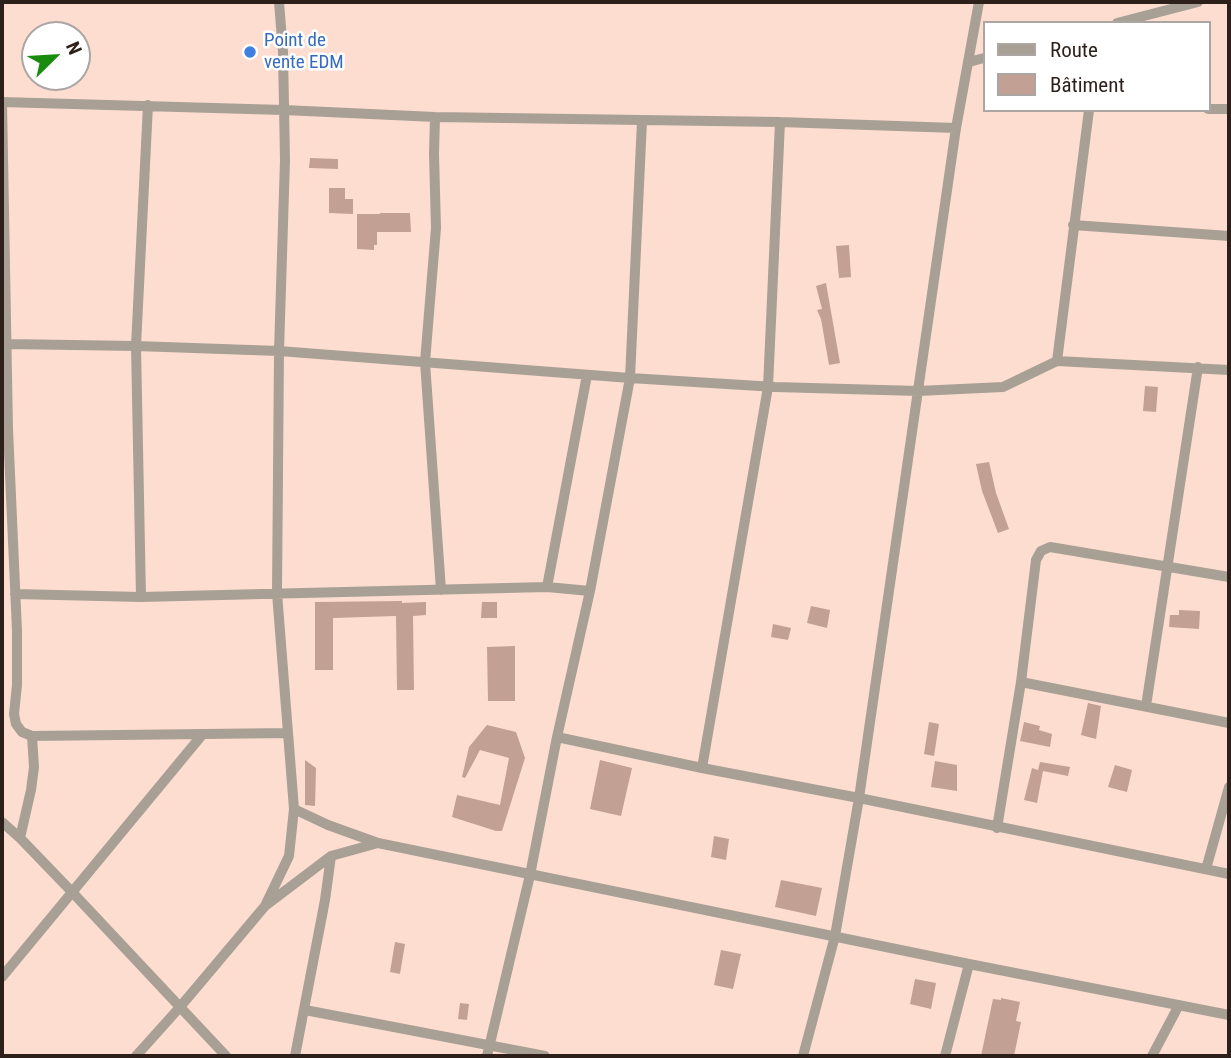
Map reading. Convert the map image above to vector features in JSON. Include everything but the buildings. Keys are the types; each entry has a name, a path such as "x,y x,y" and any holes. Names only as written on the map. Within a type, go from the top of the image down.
{"street":[{"path":"265,906 289,856 294,809 277,593 279,351 285,160 279,2"},
{"path":"803,1056 835,936 859,798 956,128 979,2"},
{"path":"1125,21 1198,2"},
{"path":"969,62 982,59"},
{"path":"288,733 32,736 22,732 16,724 15,594 5,429 7,344 2,102 435,117 780,122 956,128"},
{"path":"141,597 136,346 148,105"},
{"path":"1210,109 1229,109"},
{"path":"1057,361 1089,112"},
{"path":"435,117 436,228 425,362 441,590"},
{"path":"489,1051 590,591 630,378 642,121"},
{"path":"702,768 768,387 780,122"},
{"path":"1073,225 1229,236"},
{"path":"7,344 279,351 768,387 918,391 1003,387 1057,361 1229,370"},
{"path":"1146,706 1198,368"},
{"path":"547,587 587,375"},
{"path":"997,828 1021,682 1036,560 1041,551 1051,547 1229,577"},
{"path":"15,594 141,597 547,587 590,591"},
{"path":"1021,682 1229,723"},
{"path":"2,977 202,735"},
{"path":"20,838 34,766 32,736"},
{"path":"557,737 1229,874"},
{"path":"1206,869 1229,787"},
{"path":"294,809 378,843 1229,1015"},
{"path":"2,822 73,893 226,1056"},
{"path":"136,1056 265,906 331,856 378,843"},
{"path":"295,1056 331,856"},
{"path":"945,1056 969,964"},
{"path":"1152,1056 1179,1005"},
{"path":"305,1010 489,1051 545,1056"}],"place":[{"name":"Point de vente EDM","path":"250,52"}]}
